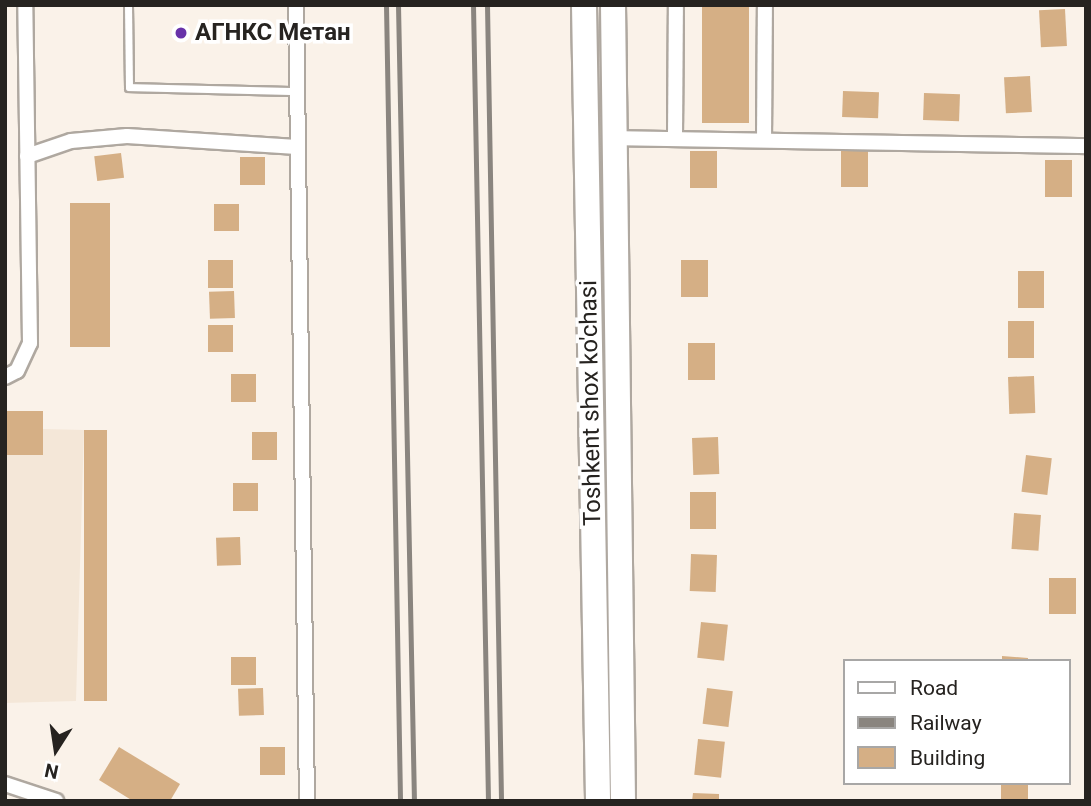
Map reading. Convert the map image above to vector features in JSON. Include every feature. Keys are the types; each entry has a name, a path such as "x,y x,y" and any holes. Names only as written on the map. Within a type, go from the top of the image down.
{"highway":[{"name":"Toshkent shox ko'chasi","path":"584,5 598,801"},
{"name":"Toshkent shox ko'chasi","path":"613,5 624,801"},
{"path":"584,36 598,46 612,37"}],"street":[{"path":"5,377 17,371 30,343 25,5"},
{"path":"296,5 307,801"},
{"path":"675,137 676,5"},
{"path":"764,139 765,5"},
{"path":"27,156 71,141 127,136 297,148"},
{"path":"615,138 1086,146"},
{"path":"5,784 56,801"}],"lane":[{"path":"128,5 129,87 297,91"}],"shaded area":[{"path":"43,411 43,429 84,430 76,701 5,703 5,412"}],"building":[{"path":"702,5 749,5 749,123 702,123"},
{"path":"1065,9 1067,46 1041,47 1039,10"},
{"path":"1030,76 1032,112 1006,113 1004,77"},
{"path":"843,91 879,92 878,118 842,117"},
{"path":"924,93 960,94 959,121 923,120"},
{"path":"841,150 868,150 868,187 841,187"},
{"path":"690,151 717,151 717,188 690,188"},
{"path":"121,153 124,178 97,181 94,156"},
{"path":"240,157 265,157 265,185 240,185"},
{"path":"1045,160 1072,160 1072,197 1045,197"},
{"path":"70,203 110,203 110,347 70,347"},
{"path":"214,204 239,204 239,231 214,231"},
{"path":"208,260 233,260 233,288 208,288"},
{"path":"681,260 708,260 708,297 681,297"},
{"path":"1018,271 1044,271 1044,308 1018,308"},
{"path":"234,291 235,318 210,319 209,292"},
{"path":"1008,321 1034,321 1034,358 1008,358"},
{"path":"208,325 233,325 233,352 208,352"},
{"path":"688,343 715,343 715,380 688,380"},
{"path":"231,374 256,374 256,402 231,402"},
{"path":"1034,376 1035,413 1009,414 1008,377"},
{"path":"5,411 43,411 43,455 5,455"},
{"path":"84,430 107,430 107,701 84,701"},
{"path":"252,432 277,432 277,460 252,460"},
{"path":"718,437 719,474 693,475 692,438"},
{"path":"1026,455 1052,458 1047,495 1021,492"},
{"path":"233,483 258,483 258,511 233,511"},
{"path":"690,492 716,492 716,529 690,529"},
{"path":"1014,513 1041,515 1038,551 1011,549"},
{"path":"240,537 241,565 217,566 216,538"},
{"path":"691,554 717,555 716,592 690,591"},
{"path":"1049,578 1076,578 1076,614 1049,614"},
{"path":"701,622 728,625 724,661 697,658"},
{"path":"1002,656 1028,658 1028,659 1002,659"},
{"path":"231,657 256,657 256,685 231,685"},
{"path":"263,688 264,715 239,716 238,689"},
{"path":"707,688 733,691 728,727 703,724"},
{"path":"698,739 725,742 721,778 694,775"},
{"path":"119,747 180,784 170,801 133,801 99,780"},
{"path":"260,747 285,747 285,775 260,775"},
{"path":"1001,785 1028,785 1028,800 1001,800"},
{"path":"693,793 719,794 719,801 692,801"}],"railway":[{"path":"386,5 400,801"},
{"path":"398,5 414,801"},
{"path":"473,5 488,801"},
{"path":"487,5 501,801"}],"place":[{"name":"АГНКС Метан","path":"181,33"}]}
